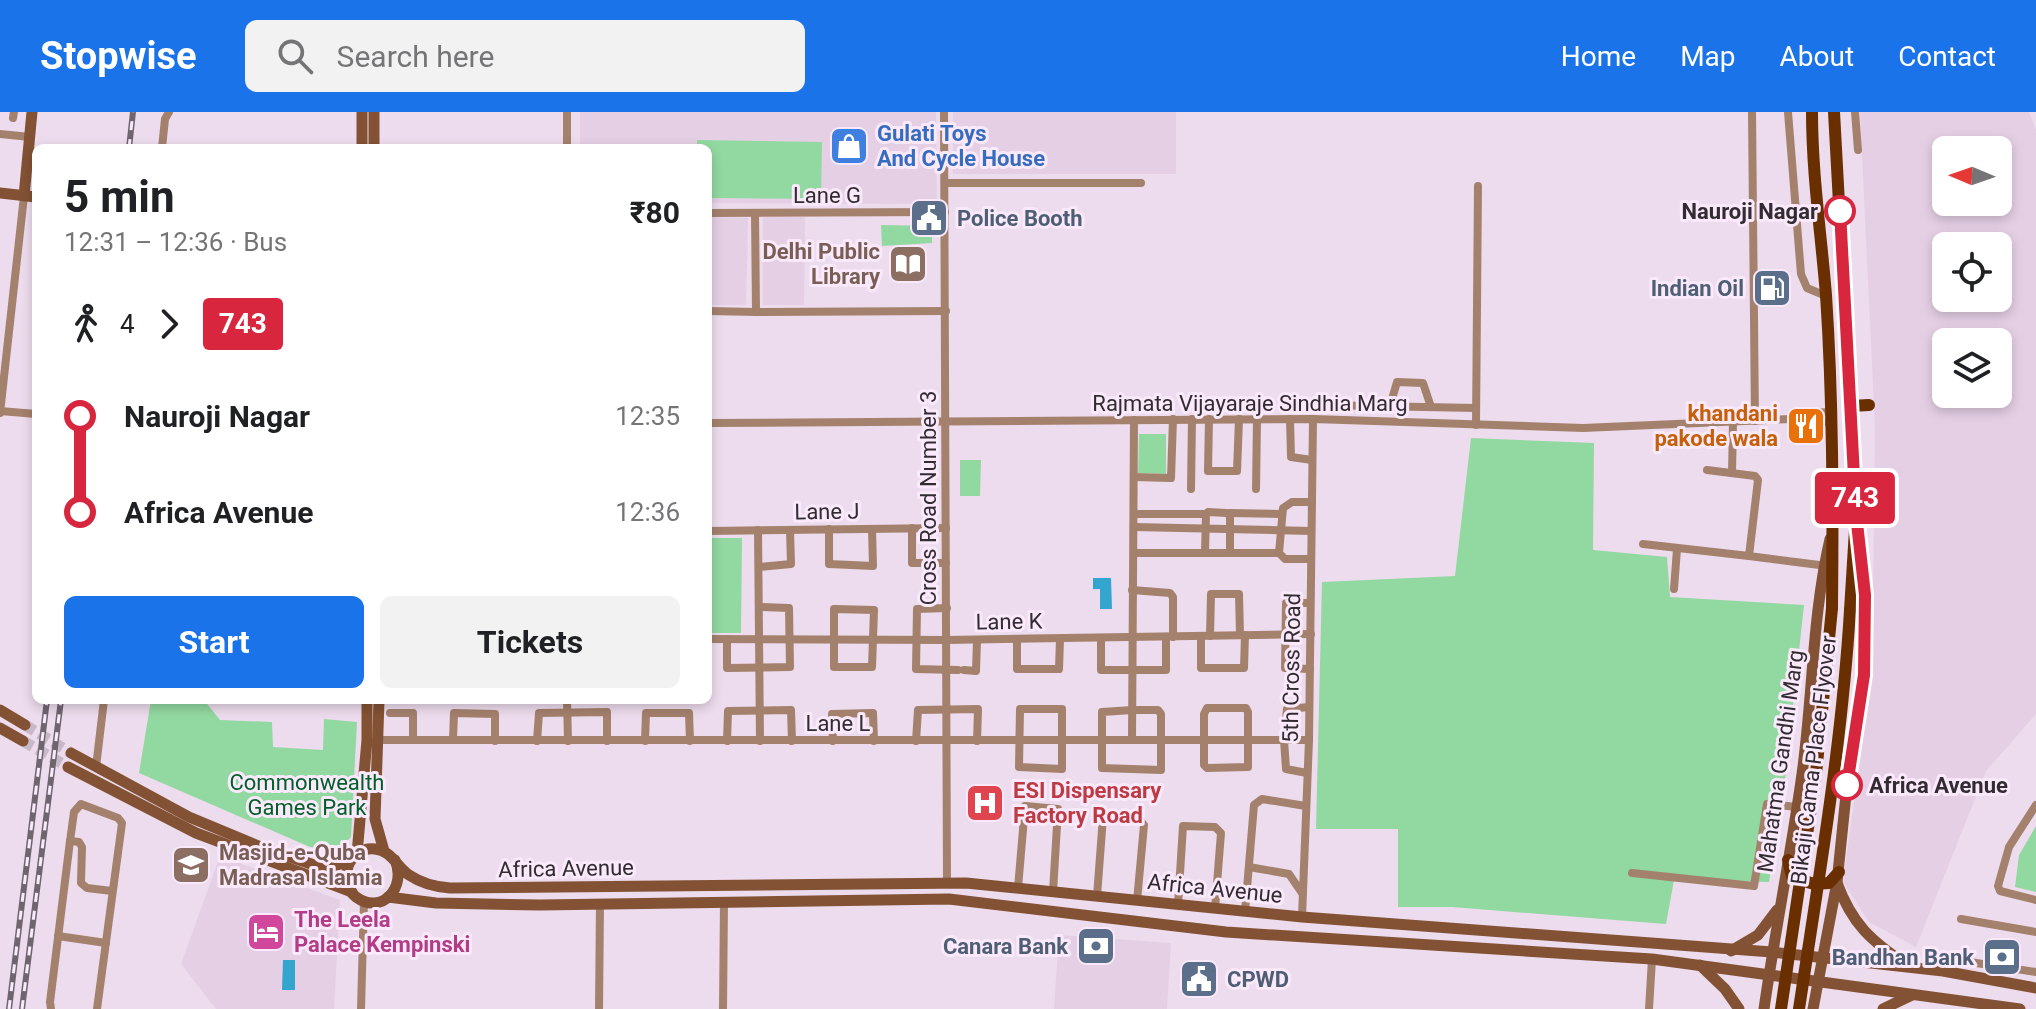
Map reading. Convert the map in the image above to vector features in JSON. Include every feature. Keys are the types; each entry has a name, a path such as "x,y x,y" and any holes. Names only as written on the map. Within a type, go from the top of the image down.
{"main road":[{"path":"0,193 30,196 32,112"},
{"path":"362,112 362,144"},
{"path":"374,112 374,144"},
{"name":"Mahatma Gandhi Marg","path":"1764,1009 1813,686 1819,587 1828,566 1834,519 1826,296 1812,149 1812,112"},
{"path":"1813,1009 1838,877 1847,785 1864,675 1865,595 1856,514 1834,112"},
{"path":"1851,406 1869,405"},
{"name":"Bikaji Cama Place Flyover","path":"1799,1009 1845,687 1856,514"},
{"name":"Bikaji Cama Place Flyover","path":"1781,1009 1816,774 1832,608 1828,566"},
{"path":"368,704 373,740 375,819 384,851"},
{"path":"352,892 346,876 354,857 378,704"},
{"path":"0,710 25,725"},
{"path":"0,728 23,741"},
{"path":"68,767 196,833 352,892 364,901 381,901 398,884 395,860 384,851 369,849 330,868 317,866 189,817 71,753"},
{"name":"Africa Avenue","path":"395,860 414,878 450,888 947,883 1302,917 1772,952 1943,971 2036,988"},
{"path":"1788,860 1792,877 1803,882 1829,883 1838,877"},
{"path":"1838,877 1845,904 1857,924 1872,941 1911,967"},
{"name":"Africa Avenue","path":"388,897 436,903 600,904 949,899 1226,932 1652,959 1819,981"},
{"path":"1730,951 1758,935 1780,907"},
{"path":"1699,964 1725,989 1739,1009"},
{"path":"1819,981 2020,1009"},
{"path":"1883,1009 1913,995"}],"street":[{"path":"162,144 165,119 169,112"},
{"path":"567,112 567,144"},
{"name":"Cross Road Number 3","path":"944,112 947,883"},
{"path":"1752,112 1755,421"},
{"path":"1788,112 1801,274 1807,288 1826,296"},
{"path":"1855,112 1858,150"},
{"path":"0,134 30,137"},
{"path":"945,183 1141,183"},
{"path":"1476,425 1478,186"},
{"path":"30,196 0,412 32,414"},
{"name":"Lane G","path":"712,213 945,212"},
{"path":"755,213 756,312"},
{"path":"712,311 946,311"},
{"path":"1390,406 1397,382 1423,383 1431,407"},
{"path":"1318,405 1476,408"},
{"name":"Rajmata Vijayaraje Sindhia Marg","path":"712,423 1313,419 1583,428 1792,419 1812,423 1831,417"},
{"path":"1134,477 1171,478 1173,419"},
{"path":"1191,489 1192,419"},
{"path":"1209,419 1208,471 1237,471 1239,419"},
{"path":"1256,489 1257,419"},
{"path":"1290,419 1291,457 1312,460"},
{"name":"5th Cross Road","path":"1302,917 1309,740 1313,419"},
{"path":"1132,740 1134,420"},
{"path":"1732,473 1733,422"},
{"path":"1707,470 1755,476 1759,482 1749,556"},
{"path":"1279,553 1281,514 1288,503 1312,502"},
{"path":"1229,513 1230,553"},
{"path":"1134,514 1281,514"},
{"path":"1205,553 1206,514"},
{"path":"1134,527 1311,531"},
{"path":"912,528 912,563 946,563"},
{"name":"Lane J","path":"712,531 946,528"},
{"path":"829,529 829,564 873,566 872,529"},
{"path":"758,530 760,741"},
{"path":"759,567 791,564 790,530"},
{"path":"1643,544 1828,566"},
{"path":"1674,589 1677,549"},
{"path":"1134,553 1279,553 1285,559 1311,559"},
{"path":"1101,638 1101,670 1166,670 1170,593 1132,590"},
{"path":"1211,594 1239,594 1242,635 1244,668 1201,668 1211,594"},
{"path":"1310,603 1286,603 1285,634 1285,668 1310,669"},
{"path":"727,639 727,668 790,667 789,608 759,607"},
{"path":"947,608 917,609 916,669 976,671 977,640"},
{"path":"834,609 874,610 872,667 834,667 832,640 834,609"},
{"name":"Lane K","path":"712,639 977,640 1311,634"},
{"path":"1017,639 1017,669 1059,669 1060,639"},
{"path":"96,767 104,704"},
{"path":"567,704 568,741"},
{"path":"1307,773 1286,769 1284,740 1287,709 1309,707"},
{"path":"1241,708 1248,712 1249,763 1245,769 1207,768 1204,740 1205,710 1241,708"},
{"path":"916,741 918,710 978,709 977,741"},
{"path":"1020,709 1062,709 1062,769 1019,767 1019,741 1020,709"},
{"path":"727,741 728,711 791,710 792,741"},
{"path":"1158,710 1162,720 1161,740 1162,767 1159,771 1102,768 1102,712 1158,710"},
{"path":"537,741 539,713 568,712 607,712 607,741"},
{"path":"390,713 413,713 413,740"},
{"path":"453,740 454,713 495,714 495,741"},
{"path":"645,741 646,713 689,713 690,741"},
{"path":"833,741 832,714 873,713 874,741"},
{"name":"Lane L","path":"373,740 1309,740"},
{"path":"1245,912 1254,805 1257,801 1306,806"},
{"path":"51,1009 74,812 81,804 118,818 122,823 97,1009"},
{"path":"1632,873 1754,886 1767,804 1797,807"},
{"path":"2036,805 2009,847 1998,886 2000,891 2036,900"},
{"path":"1018,888 1025,806 1032,806 1058,809 1053,892"},
{"path":"1097,896 1103,817 1140,820 1144,825 1137,901"},
{"path":"1178,905 1183,826 1215,827 1221,833 1215,909"},
{"path":"70,841 79,842 82,847 80,879 83,886 112,891"},
{"path":"1249,867 1289,874 1303,894"},
{"path":"361,1009 364,901"},
{"path":"723,1009 724,901"},
{"path":"599,1009 600,904"},
{"path":"1961,919 2036,932"},
{"path":"58,936 106,943"},
{"path":"1649,1009 1652,959"},
{"path":"1943,971 1963,961 2036,972"}],"shaded area":[{"path":"580,112 936,112 937,204 712,203 712,144 580,144"},
{"path":"953,112 1176,112 1176,174 953,174"},
{"path":"1860,112 2029,112 2036,130 2036,714 1986,771 1916,947 1869,922 1843,882 1872,672 1875,428"},
{"path":"712,217 748,218 746,305 712,305"},
{"path":"763,217 805,217 804,305 763,305"},
{"name":"The Leela Palace Kempinski","path":"220,856 340,900 334,1009 216,1009 181,964"},
{"path":"1059,935 1171,943 1167,1009 1054,1009"}],"green space":[{"path":"697,140 822,142 821,199 712,198 712,144 697,144"},
{"path":"881,225 932,226 932,243 882,246"},
{"path":"1139,434 1166,434 1166,474 1138,473"},
{"path":"1471,438 1594,443 1593,550 1667,557 1670,597 1804,605 1785,780 1769,882 1674,880 1666,924 1452,907 1398,907 1398,829 1316,829 1322,582 1455,576"},
{"path":"960,460 981,460 980,496 960,496"},
{"path":"712,538 742,538 741,633 712,633"},
{"name":"Commonwealth Games Park","path":"150,704 207,704 220,720 272,722 273,747 323,750 324,719 357,722 351,837 337,851 310,847 139,773"},
{"path":"2036,826 2036,892 2015,887 2019,855"}],"water":[{"path":"1093,578 1111,578 1112,609 1100,609 1100,589 1093,589"},
{"path":"283,960 295,960 295,990 282,990"}],"tunnel":[{"path":"25,725 71,753"},
{"path":"23,741 68,767"}],"railway":[{"path":"129,144 133,112"},
{"path":"9,1009 47,704"},
{"path":"22,1009 60,704"}],"bus line":[{"name":"743","path":"1840,211 1856,514 1865,595 1864,675 1847,785"}],"place":[{"name":"Gulati Toys And Cycle House","path":"849,146"},
{"name":"Nauroji Nagar","path":"1840,211"},
{"name":"Police Booth","path":"929,218"},
{"name":"Delhi Public Library","path":"908,264"},
{"name":"Indian Oil","path":"1772,288"},
{"name":"khandani pakode wala","path":"1806,426"},
{"name":"Africa Avenue","path":"1847,785"},
{"name":"ESI Dispensary Factory Road","path":"985,803"},
{"name":"Masjid-e-Quba Madrasa Islamia","path":"191,865"},
{"name":"The Leela Palace Kempinski","path":"266,932"},
{"name":"Canara Bank","path":"1096,946"},
{"name":"Bandhan Bank","path":"2002,957"},
{"name":"CPWD","path":"1199,979"}]}
